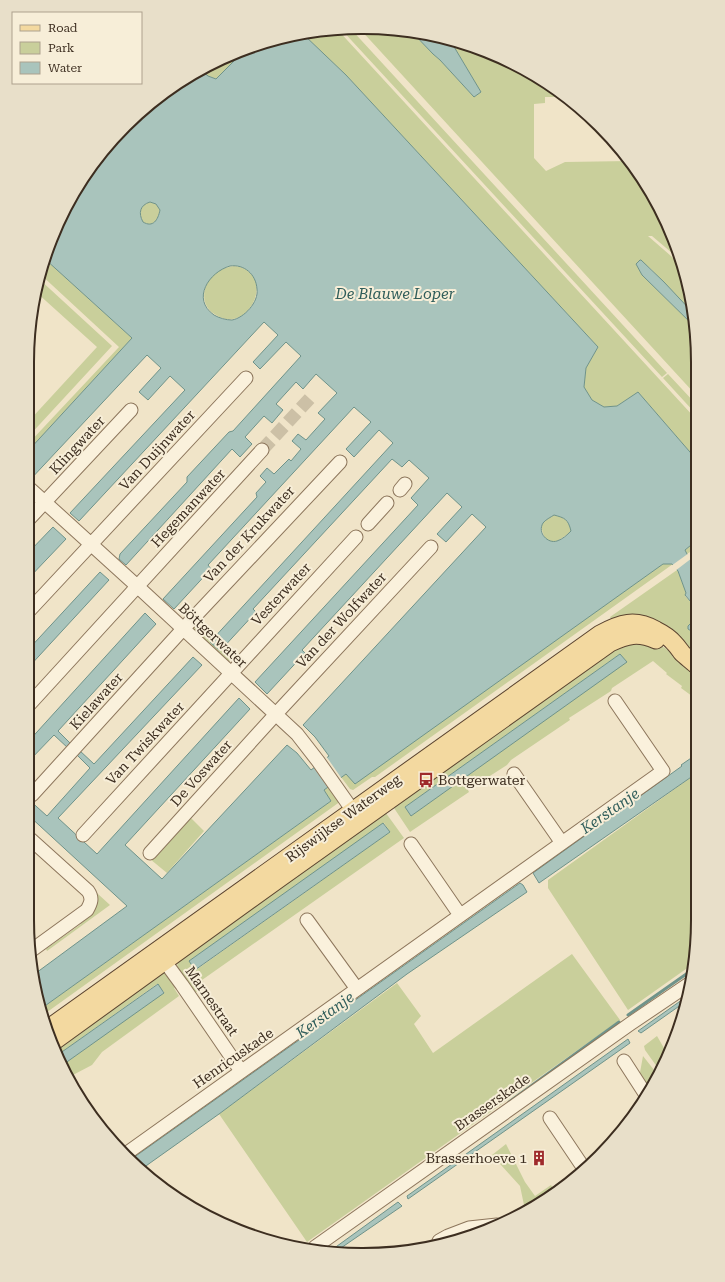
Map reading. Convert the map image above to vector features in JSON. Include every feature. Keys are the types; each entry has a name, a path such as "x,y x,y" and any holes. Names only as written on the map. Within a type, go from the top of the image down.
{"main road":[{"name":"Rijswijkse Waterweg","path":"52,1026 280,878 357,816 610,643 626,636 640,635 655,639 683,654 691,661"},
{"name":"Rijswijkse Waterweg","path":"57,1039 160,956"}],"street":[{"name":"Van Duijnwater","path":"34,605 246,378"},
{"name":"Klingwater","path":"34,514 131,410"},
{"name":"Hegemanwater","path":"34,698 262,450"},
{"name":"Van der Krukwater","path":"183,629 340,462"},
{"name":"Böttgerwater","path":"34,492 300,738 357,816"},
{"path":"368,524 387,504"},
{"name":"Vesterwater","path":"231,673 356,537"},
{"name":"Van der Wolfwater","path":"275,715 431,547"},
{"name":"Kielawater","path":"34,792 183,629"},
{"name":"Van Twiskwater","path":"83,835 231,673"},
{"name":"Henricuskade","path":"129,1151 662,771 614,701"},
{"name":"De Voswater","path":"150,853 275,715"},
{"path":"514,774 562,843"},
{"path":"34,842 88,891 91,898 87,910 36,947"},
{"path":"411,844 460,915"},
{"path":"307,920 357,989"},
{"name":"Marnestraat","path":"160,956 242,1071"},
{"name":"Brasserskade","path":"319,1245 630,1024 684,987"},
{"path":"624,1061 643,1090"},
{"path":"550,1118 581,1164"},
{"path":"446,1238 469,1228 478,1227"}],"green space":[{"path":"356,34 667,373 662,377 346,35"},
{"path":"365,34 418,39 474,97 481,92 454,47 468,51 508,68 545,89 555,97 545,97 545,103 534,104 534,158 546,171 565,162 621,161 636,180 647,198 657,217 672,253 652,236 648,236 675,260 686,306 645,264 636,264 642,275 688,320 691,390"},
{"path":"342,35 691,414 691,453 638,392 617,406 604,407 592,400 584,387 586,368 598,347 346,75 308,39"},
{"path":"235,60 216,79 206,74"},
{"path":"150,202 156,204 160,210 156,220 150,224 147,224 141,219 140,213 142,207"},
{"path":"49,263 132,338 34,444 34,438 119,347 45,278"},
{"path":"234,266 247,270 255,279 257,289 254,300 248,310 239,317 228,319 216,315 210,311 204,299 204,292 213,274 219,270"},
{"path":"44,283 112,346 34,430 34,415 97,347 40,296"},
{"path":"668,374 691,399 691,409 663,378"},
{"path":"554,515 566,520 571,531 560,540 552,542 545,538 542,524"},
{"path":"691,545 691,551 687,554 685,550"},
{"path":"663,564 673,564 375,777 372,777 353,790 350,789 341,777 346,774 355,783"},
{"path":"677,570 686,593 685,596 691,603 691,623 688,626 688,629 691,631 691,657 612,621 610,617"},
{"path":"193,624 220,651 221,650 231,659 228,662 191,628"},
{"path":"654,642 665,648 691,668 691,695 681,688 682,686 666,674 667,673 653,661 612,688 611,691 569,718 570,720 410,832 394,808 611,646","holes":["620,654 626,662 411,816 405,807"]},
{"path":"691,777 691,920 687,968 628,1010 548,888 548,880"},
{"path":"330,786 341,801 47,1012 45,1006 331,801 324,790"},
{"path":"383,809 404,838 202,980 206,986 193,994 177,967 178,960","holes":["384,823 390,832 196,970 189,961"]},
{"path":"190,817 204,831 167,873 150,859"},
{"path":"34,835 110,905 47,951 46,949 81,924 78,921 94,906 34,840"},
{"path":"572,954 620,1020 307,1242 219,1114 397,983 421,1016 414,1024 433,1053"},
{"path":"161,972 167,974 176,986 174,988 179,996 102,1052 92,1065 73,1075 67,1062 164,992 157,984 62,1052 58,1042"},
{"path":"657,1036 664,1049 656,1066 645,1050 644,1046"},
{"path":"643,1056 654,1070 645,1087 639,1078"},
{"path":"506,1144 525,1182 535,1196 551,1185 552,1187 524,1205 520,1186 492,1155"}],"water":[{"name":"De Blauwe Loper","path":"308,39 346,75 598,347 586,368 584,387 592,400 604,407 617,406 638,392 691,453 691,545 685,550 691,559 691,602 685,595 686,593 678,571 672,564 663,564 355,784 346,774 324,790 331,801 45,1006 38,971 127,906 34,820 34,804 47,816 90,768 76,754 79,750 94,764 193,657 202,665 58,818 97,854 239,698 250,709 125,845 162,879 287,745 297,753 311,770 329,756 315,737 303,725 486,527 472,514 446,542 437,534 462,507 447,493 302,650 305,653 267,694 255,682 418,505 411,498 429,478 409,460 402,467 392,459 253,609 256,612 220,651 210,642 393,443 379,430 354,457 346,449 371,422 354,407 208,565 211,569 174,609 163,599 257,497 256,493 266,482 260,476 267,468 274,474 289,459 291,461 301,449 292,441 298,434 306,440 325,419 318,413 337,393 316,374 303,389 296,382 276,404 283,410 272,423 264,416 245,437 252,444 240,457 232,449 126,565 119,559 120,554 187,482 187,477 229,432 233,431 301,356 286,342 260,369 253,362 278,335 264,322 79,521 70,513 185,390 170,376 148,400 139,392 161,368 147,355 34,476 34,444 132,338 49,263 68,217 89,180 130,130 180,89 198,78 206,74 216,79 237,59 277,45","holes":["150,202 156,204 160,210 156,220 150,224 143,222 140,213 142,207","230,266 244,268 252,275 256,284 257,294 256,299 246,313 237,319 227,320 214,315 207,309 203,294 210,280 215,274","554,515 566,520 571,531 557,541 550,541 544,537 541,530 543,523"]},
{"path":"418,39 454,47 481,92 474,97"},
{"path":"641,260 686,305 688,320 642,275 636,264"},
{"path":"53,527 66,539 34,573 34,547"},
{"path":"100,572 109,580 34,661 34,643"},
{"path":"145,613 156,624 58,731 72,745 69,749 54,735 34,756 34,735"},
{"path":"691,623 691,631 688,629 688,626"},
{"path":"620,654 627,662 411,816 405,807"},
{"path":"691,758 691,777 539,883 533,873 682,766 681,765"},
{"path":"383,823 390,832 195,970 189,961"},
{"path":"520,883 523,885 527,892 407,974 219,1114 146,1166 135,1156"},
{"path":"158,984 164,993 67,1062 62,1052"},
{"path":"681,1000 680,1006 641,1033 638,1031"},
{"path":"628,1039 630,1043 408,1199 407,1196"},
{"path":"398,1202 402,1206 342,1247 336,1247"}],"pier":[{"path":"689,553 691,556 691,559 675,571 671,566"},
{"path":"326,756 342,779 331,787 315,764"}],"waterway":[{"path":"628,1015 686,974"},
{"path":"509,1102 619,1022"}],"tunnel":[{"path":"262,450 313,395"}],"place":[{"name":"Bottgerwater","path":"426,780"},
{"name":"Brasserhoeve 1","path":"539,1158"}],"water label":[{"name":"Kerstanje","path":"610,811"},
{"name":"Kerstanje","path":"325,1015"}]}
